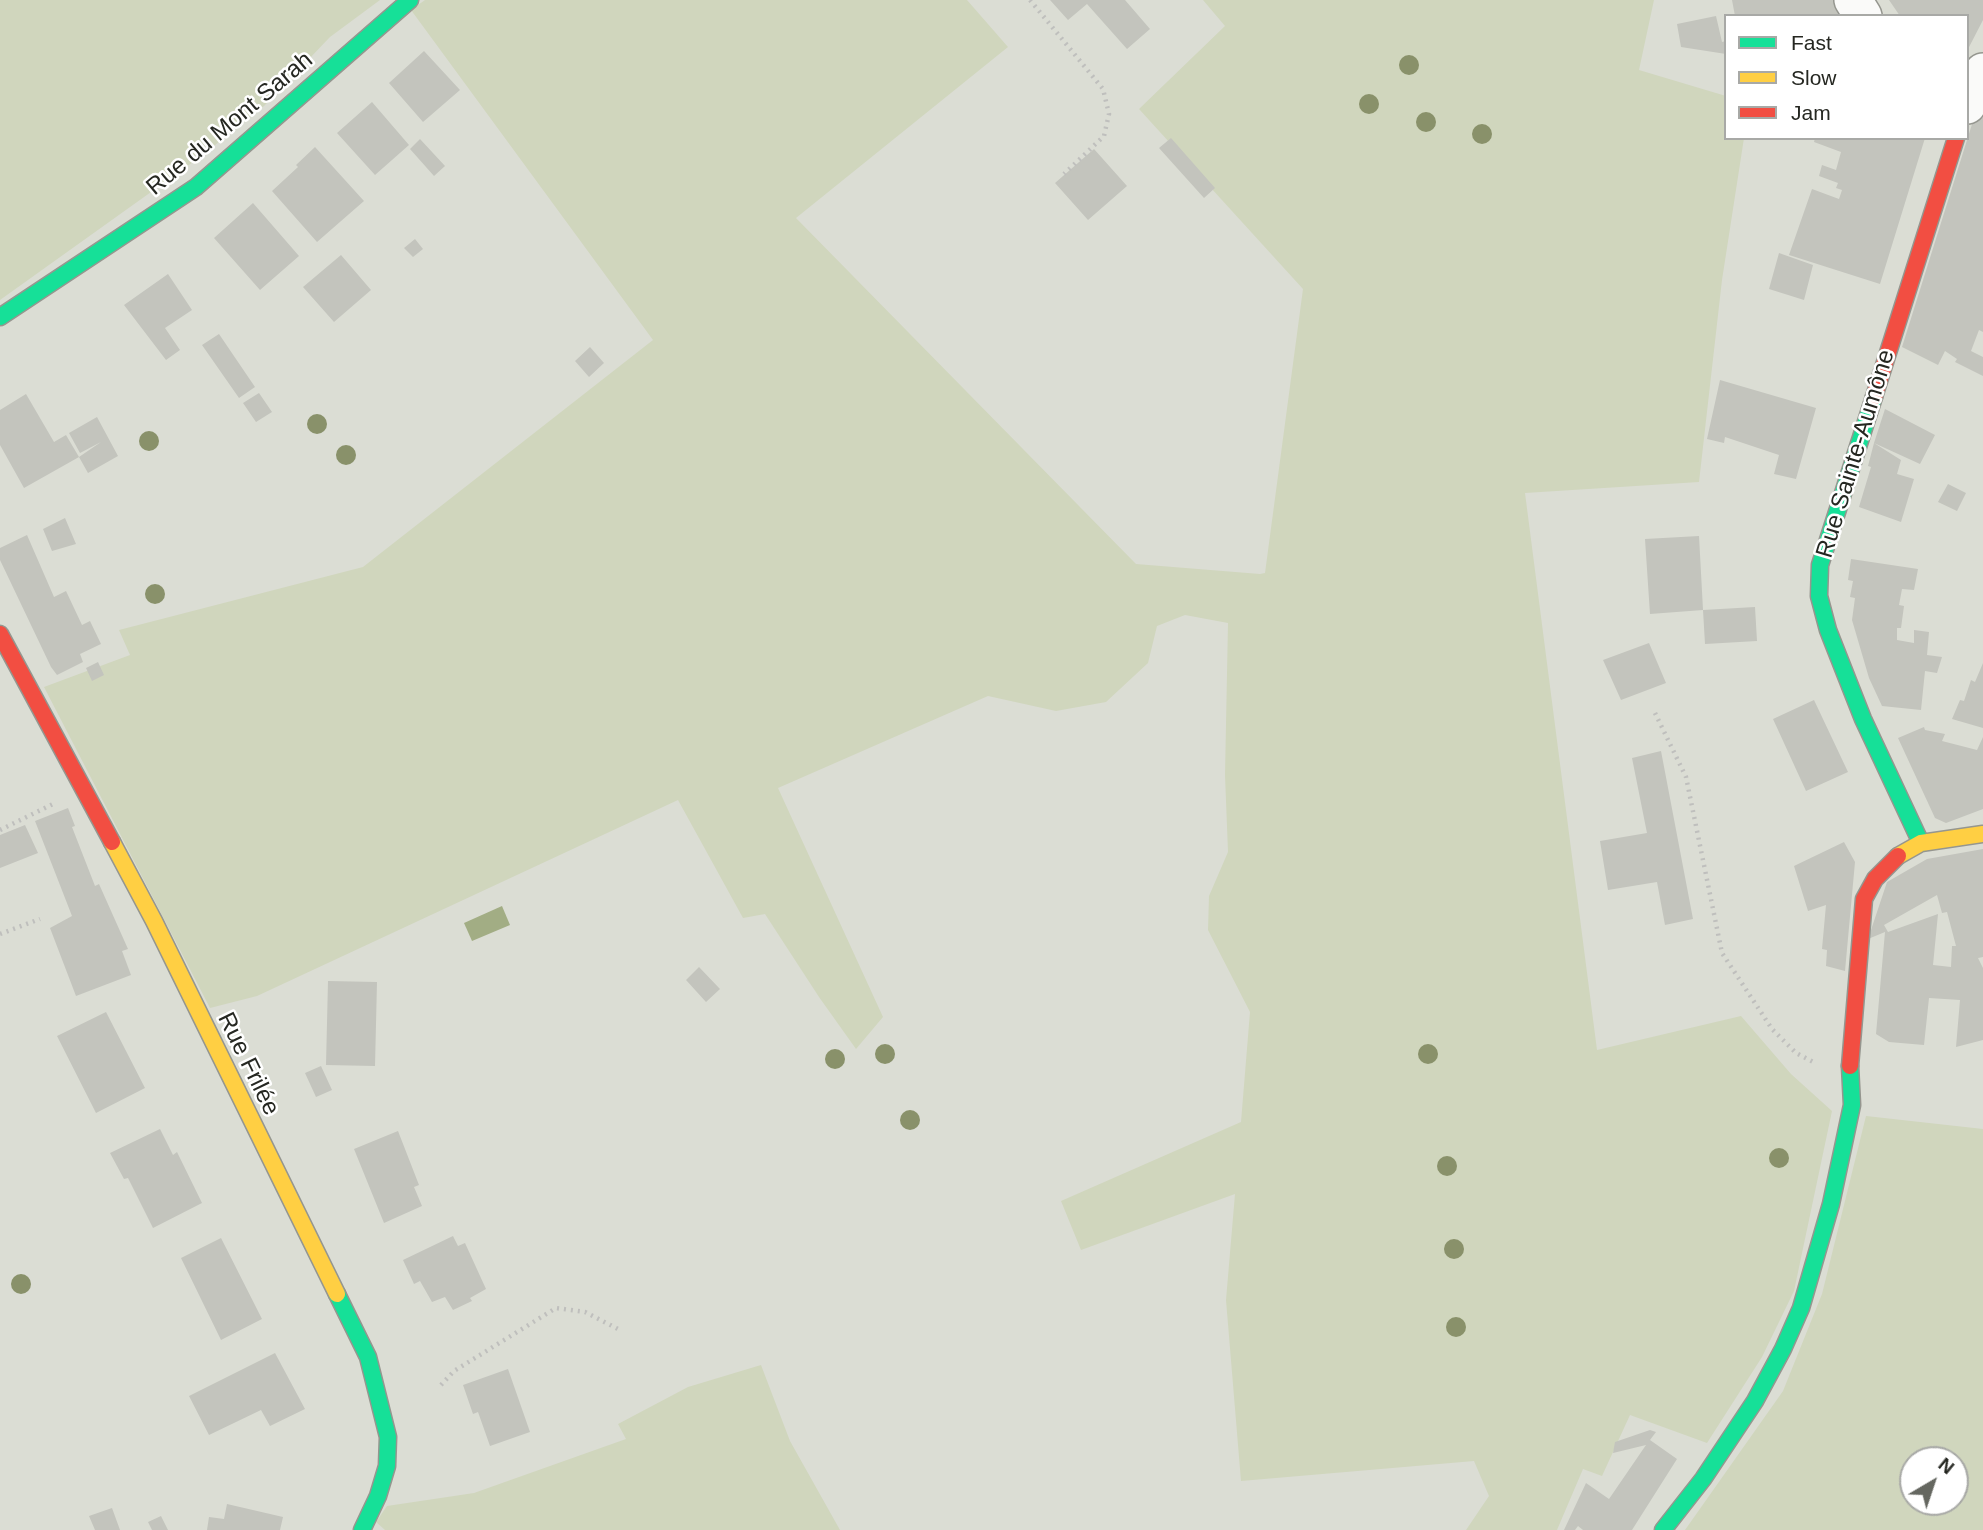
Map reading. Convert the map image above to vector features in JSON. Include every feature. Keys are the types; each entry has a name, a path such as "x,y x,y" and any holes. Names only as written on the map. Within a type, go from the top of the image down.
{"street":[{"name":"Rue du Mont Sarah","path":"0,317 196,187 410,0"},
{"name":"Rue Sainte-Aumône","path":"1921,843 1863,719 1828,630 1819,596 1820,565 1955,140"},
{"name":"Rue Frilée","path":"0,634 154,921 368,1357 388,1437 387,1466 378,1496 362,1530"},
{"path":"1663,1530 1703,1479 1755,1401 1801,1308 1830,1204 1852,1105 1849,1074 1864,899 1875,879 1893,859 1921,843 1983,834"}],"path":[{"path":"1030,0 1103,89 1109,114 1104,136 1064,174"},
{"path":"1655,713 1686,776 1722,953 1772,1029 1796,1053 1823,1068 1849,1074"},
{"path":"0,830 85,789"},
{"path":"0,934 40,919"},
{"path":"441,1385 454,1371 556,1308 585,1312 620,1330"}],"shaded area":[{"path":"0,0 380,0 330,37 264,106 200,157 0,300"},
{"path":"425,0 967,0 1008,47 796,218 1136,564 1260,574 1265,573 1303,289 1139,109 1225,26 1203,0 1654,0 1639,70 1724,95 1724,140 1744,140 1722,280 1699,482 1525,493 1597,1050 1741,1016 1791,1074 1832,1111 1794,1291 1762,1357 1707,1443 1630,1415 1602,1476 1583,1469 1557,1530 1466,1530 1489,1496 1474,1461 1241,1481 1226,1300 1235,1194 1081,1250 1061,1201 1241,1122 1250,1012 1208,930 1209,896 1228,852 1225,775 1228,623 1185,615 1157,626 1148,663 1106,702 1056,711 988,696 778,788 883,1017 856,1049 765,914 743,918 678,800 257,996 210,1008 44,687 130,655 119,630 363,567 653,340 411,10"},
{"path":"502,906 510,925 472,941 464,923"},
{"path":"1866,1116 1983,1129 1983,1530 1685,1530 1783,1391 1822,1294"},
{"path":"761,1365 790,1441 840,1530 385,1530 376,1522 387,1506 474,1493 626,1439 618,1424 688,1387"}],"building":[{"path":"1050,0 1125,0 1150,29 1127,49 1087,4 1068,20"},
{"path":"1732,0 1842,0 1845,14 1735,14"},
{"path":"1889,0 1983,0 1983,20 1969,47 1969,14 1899,14"},
{"path":"1716,16 1724,42 1724,54 1681,47 1677,24"},
{"path":"424,51 460,90 423,122 389,83"},
{"path":"372,102 409,145 375,175 337,133"},
{"path":"1983,118 1983,332 1979,330 1971,351 1983,357 1983,376 1955,362 1957,359 1945,351 1938,365 1902,347 1973,121"},
{"path":"1171,138 1215,188 1204,198 1159,148"},
{"path":"420,139 445,166 434,176 410,149"},
{"path":"1924,140 1880,284 1789,255 1812,189 1839,199 1842,190 1836,188 1838,183 1819,176 1822,165 1836,170 1841,152 1814,142"},
{"path":"315,147 364,201 317,242 272,191"},
{"path":"1094,149 1127,186 1088,220 1055,183"},
{"path":"253,203 299,256 260,290 214,238"},
{"path":"415,239 423,249 413,257 404,248"},
{"path":"1779,253 1813,265 1804,300 1769,289"},
{"path":"341,255 371,290 334,322 303,287"},
{"path":"168,274 192,310 165,328 180,350 166,360 124,305"},
{"path":"219,334 255,387 239,398 202,345"},
{"path":"590,347 604,363 589,377 575,361"},
{"path":"1720,380 1816,408 1796,479 1774,474 1779,455 1725,437 1724,443 1707,439"},
{"path":"259,393 272,412 256,422 243,403"},
{"path":"26,394 54,442 66,435 79,457 24,488 0,445 0,410"},
{"path":"1885,409 1935,435 1920,464 1874,443"},
{"path":"97,417 118,456 88,473 79,457 101,442 80,453 69,433"},
{"path":"1874,443 1901,460 1897,474 1914,479 1901,522 1859,507 1871,467 1868,466"},
{"path":"1948,484 1966,493 1957,511 1938,502"},
{"path":"65,518 76,544 52,551 43,529"},
{"path":"27,535 54,597 66,591 82,625 90,621 101,644 80,654 83,662 57,675 0,560 0,548"},
{"path":"1699,536 1703,610 1650,614 1645,539"},
{"path":"1851,559 1918,569 1914,590 1902,589 1899,605 1904,606 1901,628 1897,628 1897,640 1914,643 1914,630 1929,632 1927,655 1942,657 1937,673 1925,671 1921,710 1882,706 1869,678 1852,620 1855,598 1850,597 1853,581 1848,580"},
{"path":"1755,607 1757,641 1705,644 1703,610"},
{"path":"1649,643 1666,683 1621,700 1603,660"},
{"path":"98,662 104,675 92,681 86,668"},
{"path":"1983,663 1983,728 1952,719 1960,700 1964,701 1971,680 1975,682"},
{"path":"1814,700 1848,772 1806,791 1773,719"},
{"path":"1924,727 1925,730 1945,734 1942,741 1977,750 1983,737 1983,809 1946,823 1935,818 1898,738"},
{"path":"1661,751 1693,919 1665,925 1657,882 1608,890 1600,841 1647,833 1632,758"},
{"path":"68,808 75,826 72,827 95,886 99,884 128,949 122,951 131,975 76,996 50,928 72,916 35,821"},
{"path":"25,825 38,853 0,868 0,835"},
{"path":"1844,842 1855,862 1845,971 1826,966 1827,950 1822,949 1826,905 1808,911 1794,866"},
{"path":"1983,849 1983,957 1978,958 1983,968 1983,1040 1956,1047 1960,1000 1929,998 1924,1045 1889,1042 1876,1034 1885,932 1868,939 1887,882 1927,859","holes":["1937,895 1942,913 1947,912 1956,946 1952,946 1951,967 1933,965 1938,914 1888,932 1884,925"]},
{"path":"699,967 720,989 706,1002 686,980"},
{"path":"328,981 377,982 375,1066 326,1065"},
{"path":"106,1012 145,1088 96,1113 57,1036"},
{"path":"321,1066 332,1090 316,1097 305,1073"},
{"path":"160,1129 173,1155 177,1152 202,1203 153,1228 128,1178 124,1179 110,1153"},
{"path":"398,1131 419,1185 414,1187 422,1206 384,1223 354,1149"},
{"path":"453,1236 458,1246 465,1243 486,1289 470,1298 472,1301 453,1310 445,1297 432,1302 420,1281 414,1284 403,1260"},
{"path":"221,1238 262,1319 221,1340 181,1258"},
{"path":"275,1353 305,1409 270,1426 261,1410 209,1435 189,1396"},
{"path":"508,1369 530,1432 490,1446 478,1412 473,1414 463,1385"},
{"path":"1650,1430 1656,1432 1650,1440 1677,1459 1632,1530 1583,1530 1578,1526 1575,1530 1564,1530 1586,1483 1609,1499 1646,1445 1613,1453 1615,1442"},
{"path":"227,1504 283,1517 280,1530 207,1530 209,1517 224,1519"},
{"path":"112,1508 120,1530 95,1530 89,1516"},
{"path":"161,1516 168,1530 152,1530 148,1522"}],"traffic: fast":[{"path":"0,317 196,187 410,0"},
{"path":"1874,397 1820,565 1819,596 1828,630 1863,719 1921,843"},
{"path":"1663,1530 1703,1479 1755,1401 1801,1308 1831,1204 1852,1105 1850,1066"},
{"path":"337,1294 368,1357 388,1437 387,1466 378,1496 362,1530"}],"traffic: slow":[{"path":"1898,856 1921,843 1983,834"},
{"path":"112,842 154,921 337,1294"}],"traffic: jam":[{"path":"1874,397 1955,140"},
{"path":"0,634 112,842"},
{"path":"1850,1066 1864,899 1875,879 1898,856"}]}
